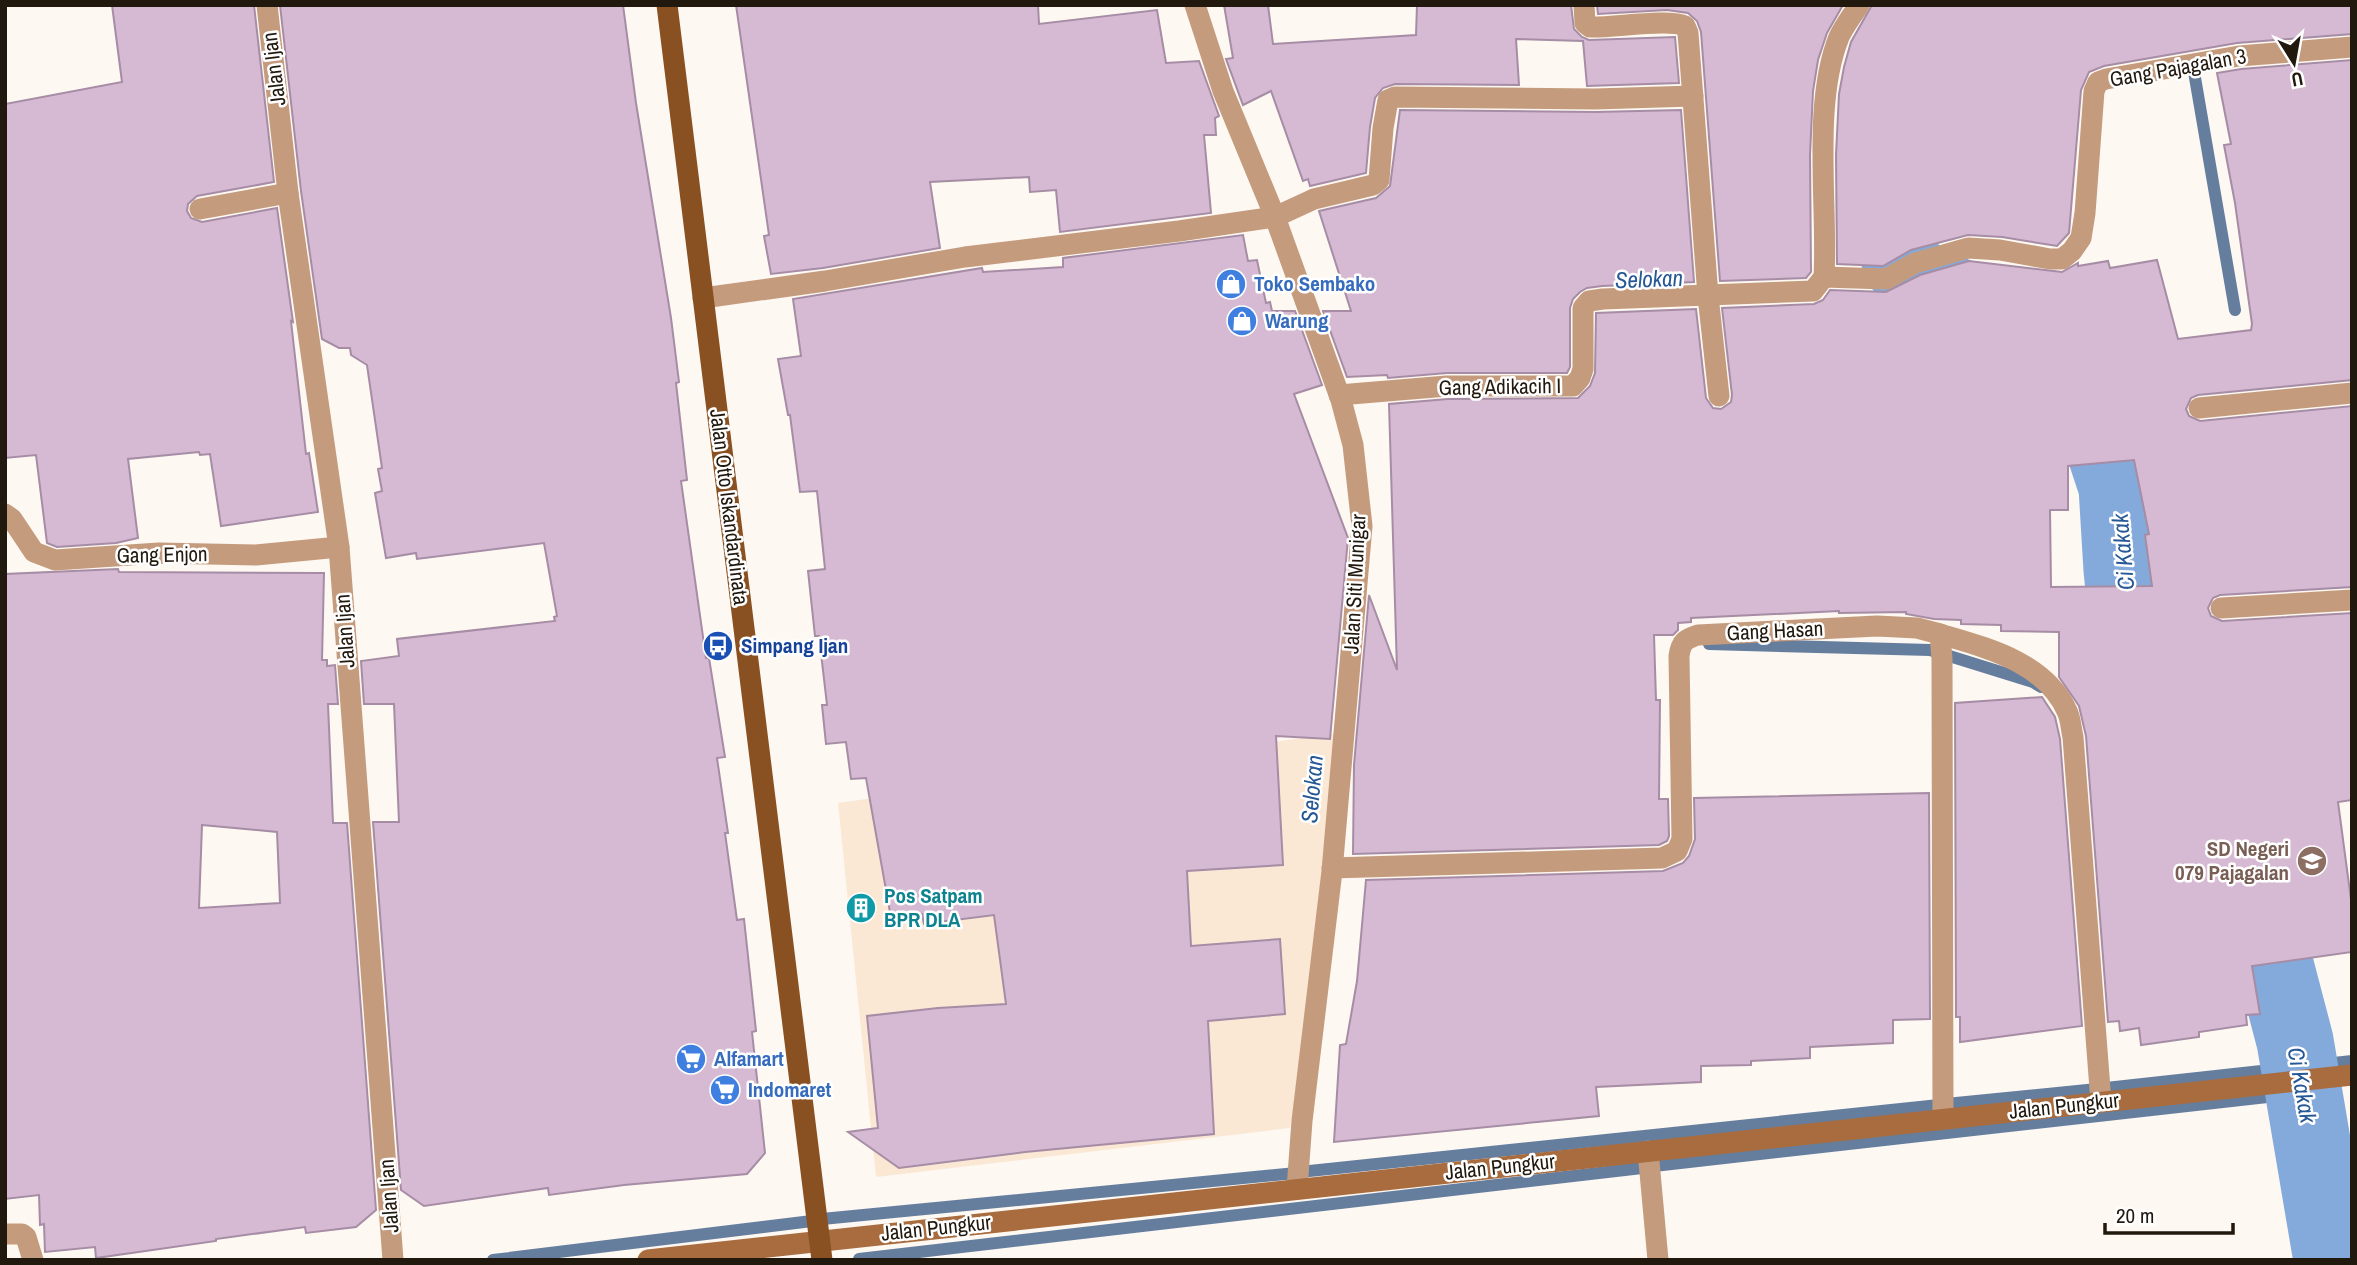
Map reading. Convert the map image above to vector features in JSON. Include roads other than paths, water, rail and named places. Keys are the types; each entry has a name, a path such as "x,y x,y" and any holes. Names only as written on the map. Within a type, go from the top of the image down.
{"main road":[{"name":"Jalan Otto Iskandardinata","path":"667,5 821,1250"},
{"name":"Jalan Pungkur","path":"648,1260 821,1250 1297,1189 1944,1119 2100,1092 2264,1084 2352,1075"}],"street":[{"name":"Jalan Ijan","path":"267,5 288,193 339,547 393,1260"},
{"name":"Jalan Siti Munigar","path":"1195,5 1223,91 1275,217 1341,402 1353,445 1362,526 1332,872 1302,1121 1297,1189"},
{"path":"1584,5 1585,23 1590,27 1676,22 1685,26 1688,33 1708,296 1719,396"},
{"path":"1830,278 1824,126 1827,85 1840,36 1859,5"},
{"name":"Gang Pajagalan 3","path":"1830,278 1886,279 1906,269 1968,248 2000,250 2050,260 2062,258 2072,251 2081,238 2094,91 2098,82 2239,56 2352,47"},
{"path":"703,298 965,257 1275,217 1314,199 1373,185 1379,180 1388,100 1395,97 1595,99 1693,96"},
{"path":"200,209 288,193"},
{"name":"Gang Adikacih I","path":"1341,402 1447,386 1573,386 1583,369 1583,307 1589,301 1796,293 1813,291 1830,278"},
{"path":"2199,408 2352,393"},
{"name":"Gang Enjon","path":"5,514 12,519 34,552 55,560 159,553 256,555 339,547"},
{"path":"2221,608 2352,600"},
{"name":"Gang Hasan","path":"1332,872 1662,858 1677,851 1682,839 1679,656 1680,646 1685,639 1698,635 1877,626 1917,628 1941,647"},
{"path":"1944,1119 1941,647 1991,649 2037,672 2058,695 2068,712 2074,751 2100,1092"},
{"path":"1647,1151 1658,1260"},
{"path":"5,1234 22,1234 26,1237 33,1260"}],"waterway":[{"path":"2193,66 2235,310"},
{"name":"Ci Kakak","path":"1919,154 1898,249 1900,262 1909,273 1972,304 2030,339 2060,363 2089,402 2117,487 2125,598 2173,681"},
{"path":"1709,644 1930,650 2033,682 2041,687"},
{"name":"Ci Kakak","path":"2239,863 2269,942 2295,1041 2332,1260"},
{"path":"2097,1087 2352,1061"},
{"path":"1946,1104 2097,1089"},
{"path":"1654,1166 2303,1093"},
{"path":"1300,1172 1939,1105"},
{"path":"859,1259 1642,1168"},
{"path":"822,1219 1296,1173"},
{"path":"493,1260 812,1221"}],"place":[{"name":"Toko Sembako","path":"1231,284"},
{"name":"Warung","path":"1242,321"},
{"name":"Simpang Ijan","path":"718,646"},
{"name":"SD Negeri 079 Pajagalan","path":"2312,861"},
{"name":"Pos Satpam BPR DLA","path":"861,908"},
{"name":"Alfamart","path":"691,1059"},
{"name":"Indomaret","path":"725,1090"}],"water label":[{"name":"Selokan","path":"1649,279"},
{"name":"Selokan","path":"1312,789"}]}
